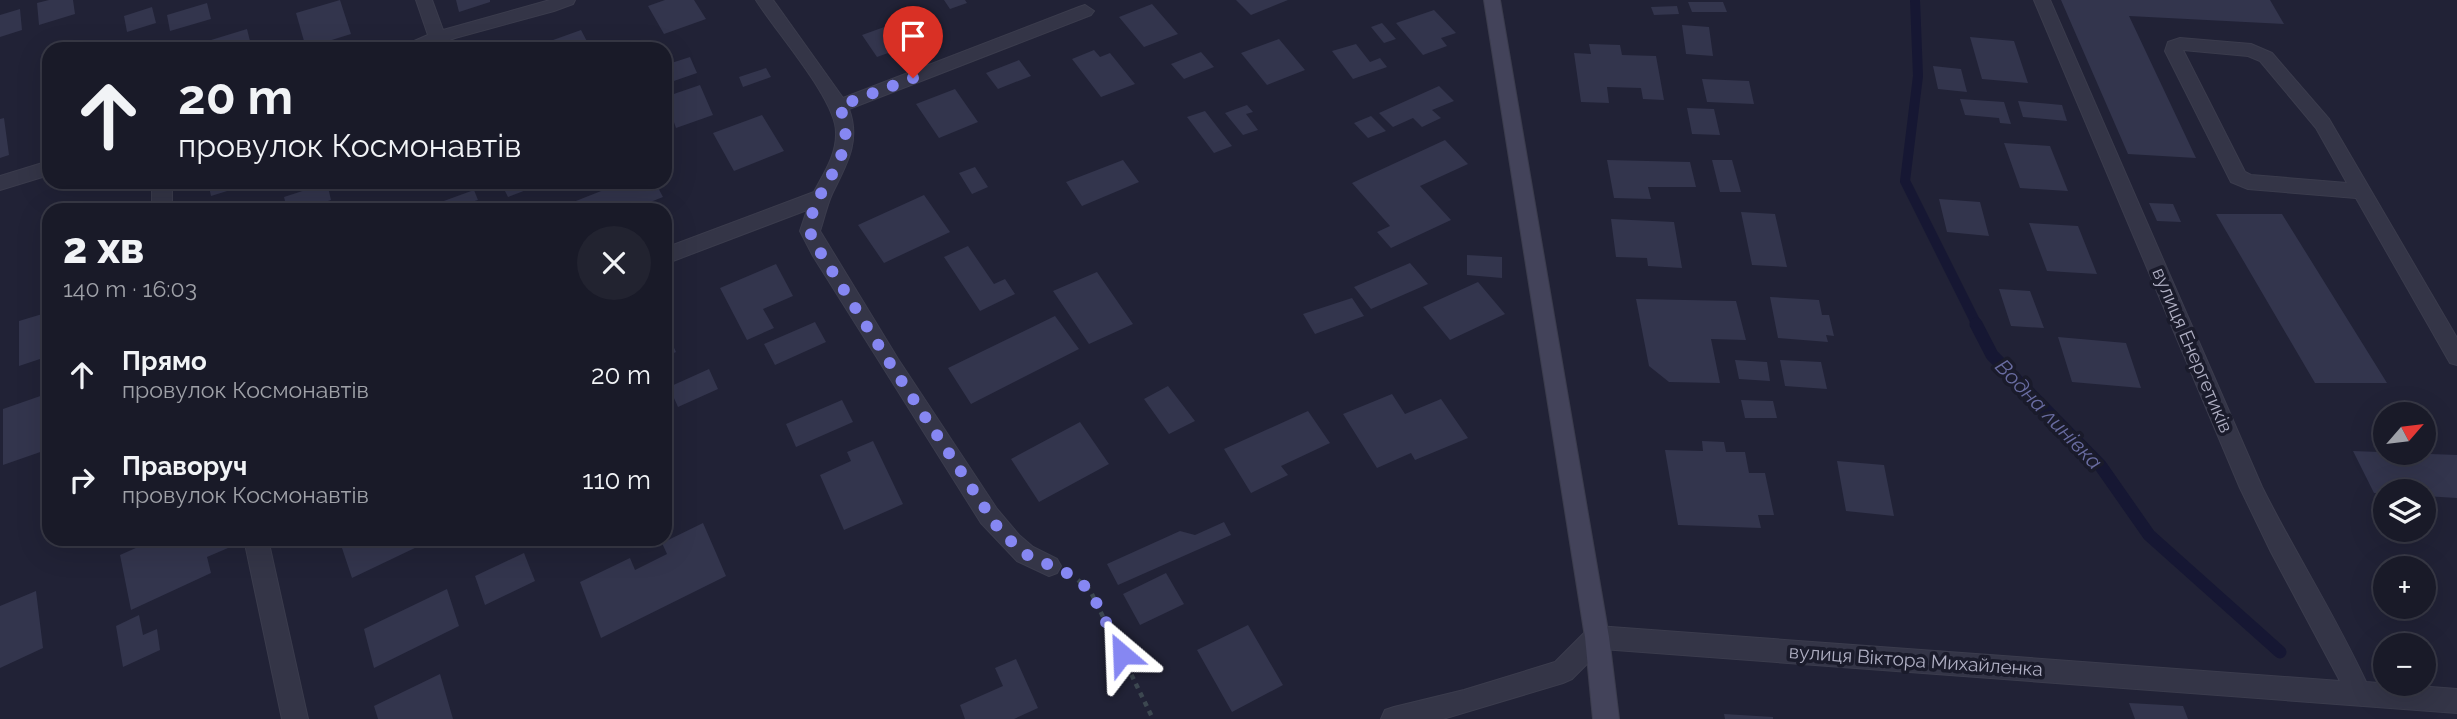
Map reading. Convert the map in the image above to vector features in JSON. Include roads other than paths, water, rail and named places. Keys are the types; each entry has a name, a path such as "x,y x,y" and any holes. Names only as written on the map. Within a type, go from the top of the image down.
{"street":[{"path":"424,0 437,37"},
{"path":"426,42 529,14 567,0"},
{"path":"764,0 839,106 846,120 845,149 821,197 810,230 820,251 1000,531 1025,554 1049,566"},
{"path":"1492,0 1597,637 1606,719"},
{"name":"вулиця Енергетиків","path":"2042,0 2251,488 2279,545 2341,655 2358,692"},
{"path":"839,106 1085,11"},
{"path":"2361,191 2248,182 2238,177 2174,51 2174,46 2180,44 2244,49 2266,57 2311,107 2361,191 2457,357"},
{"path":"0,183 42,170"},
{"path":"672,253 821,197"},
{"path":"258,546 296,719"},
{"path":"1394,719 1422,710 1465,702 1563,671 1597,637"},
{"name":"вулиця Віктора Михайленка","path":"1597,637 2457,701"}],"waterway":[{"name":"Водна линівка","path":"1915,0 1918,76 1905,181 1977,325"},
{"name":"Водна линівка","path":"1976,324 1992,355 2100,465 2149,535 2280,652"}]}
